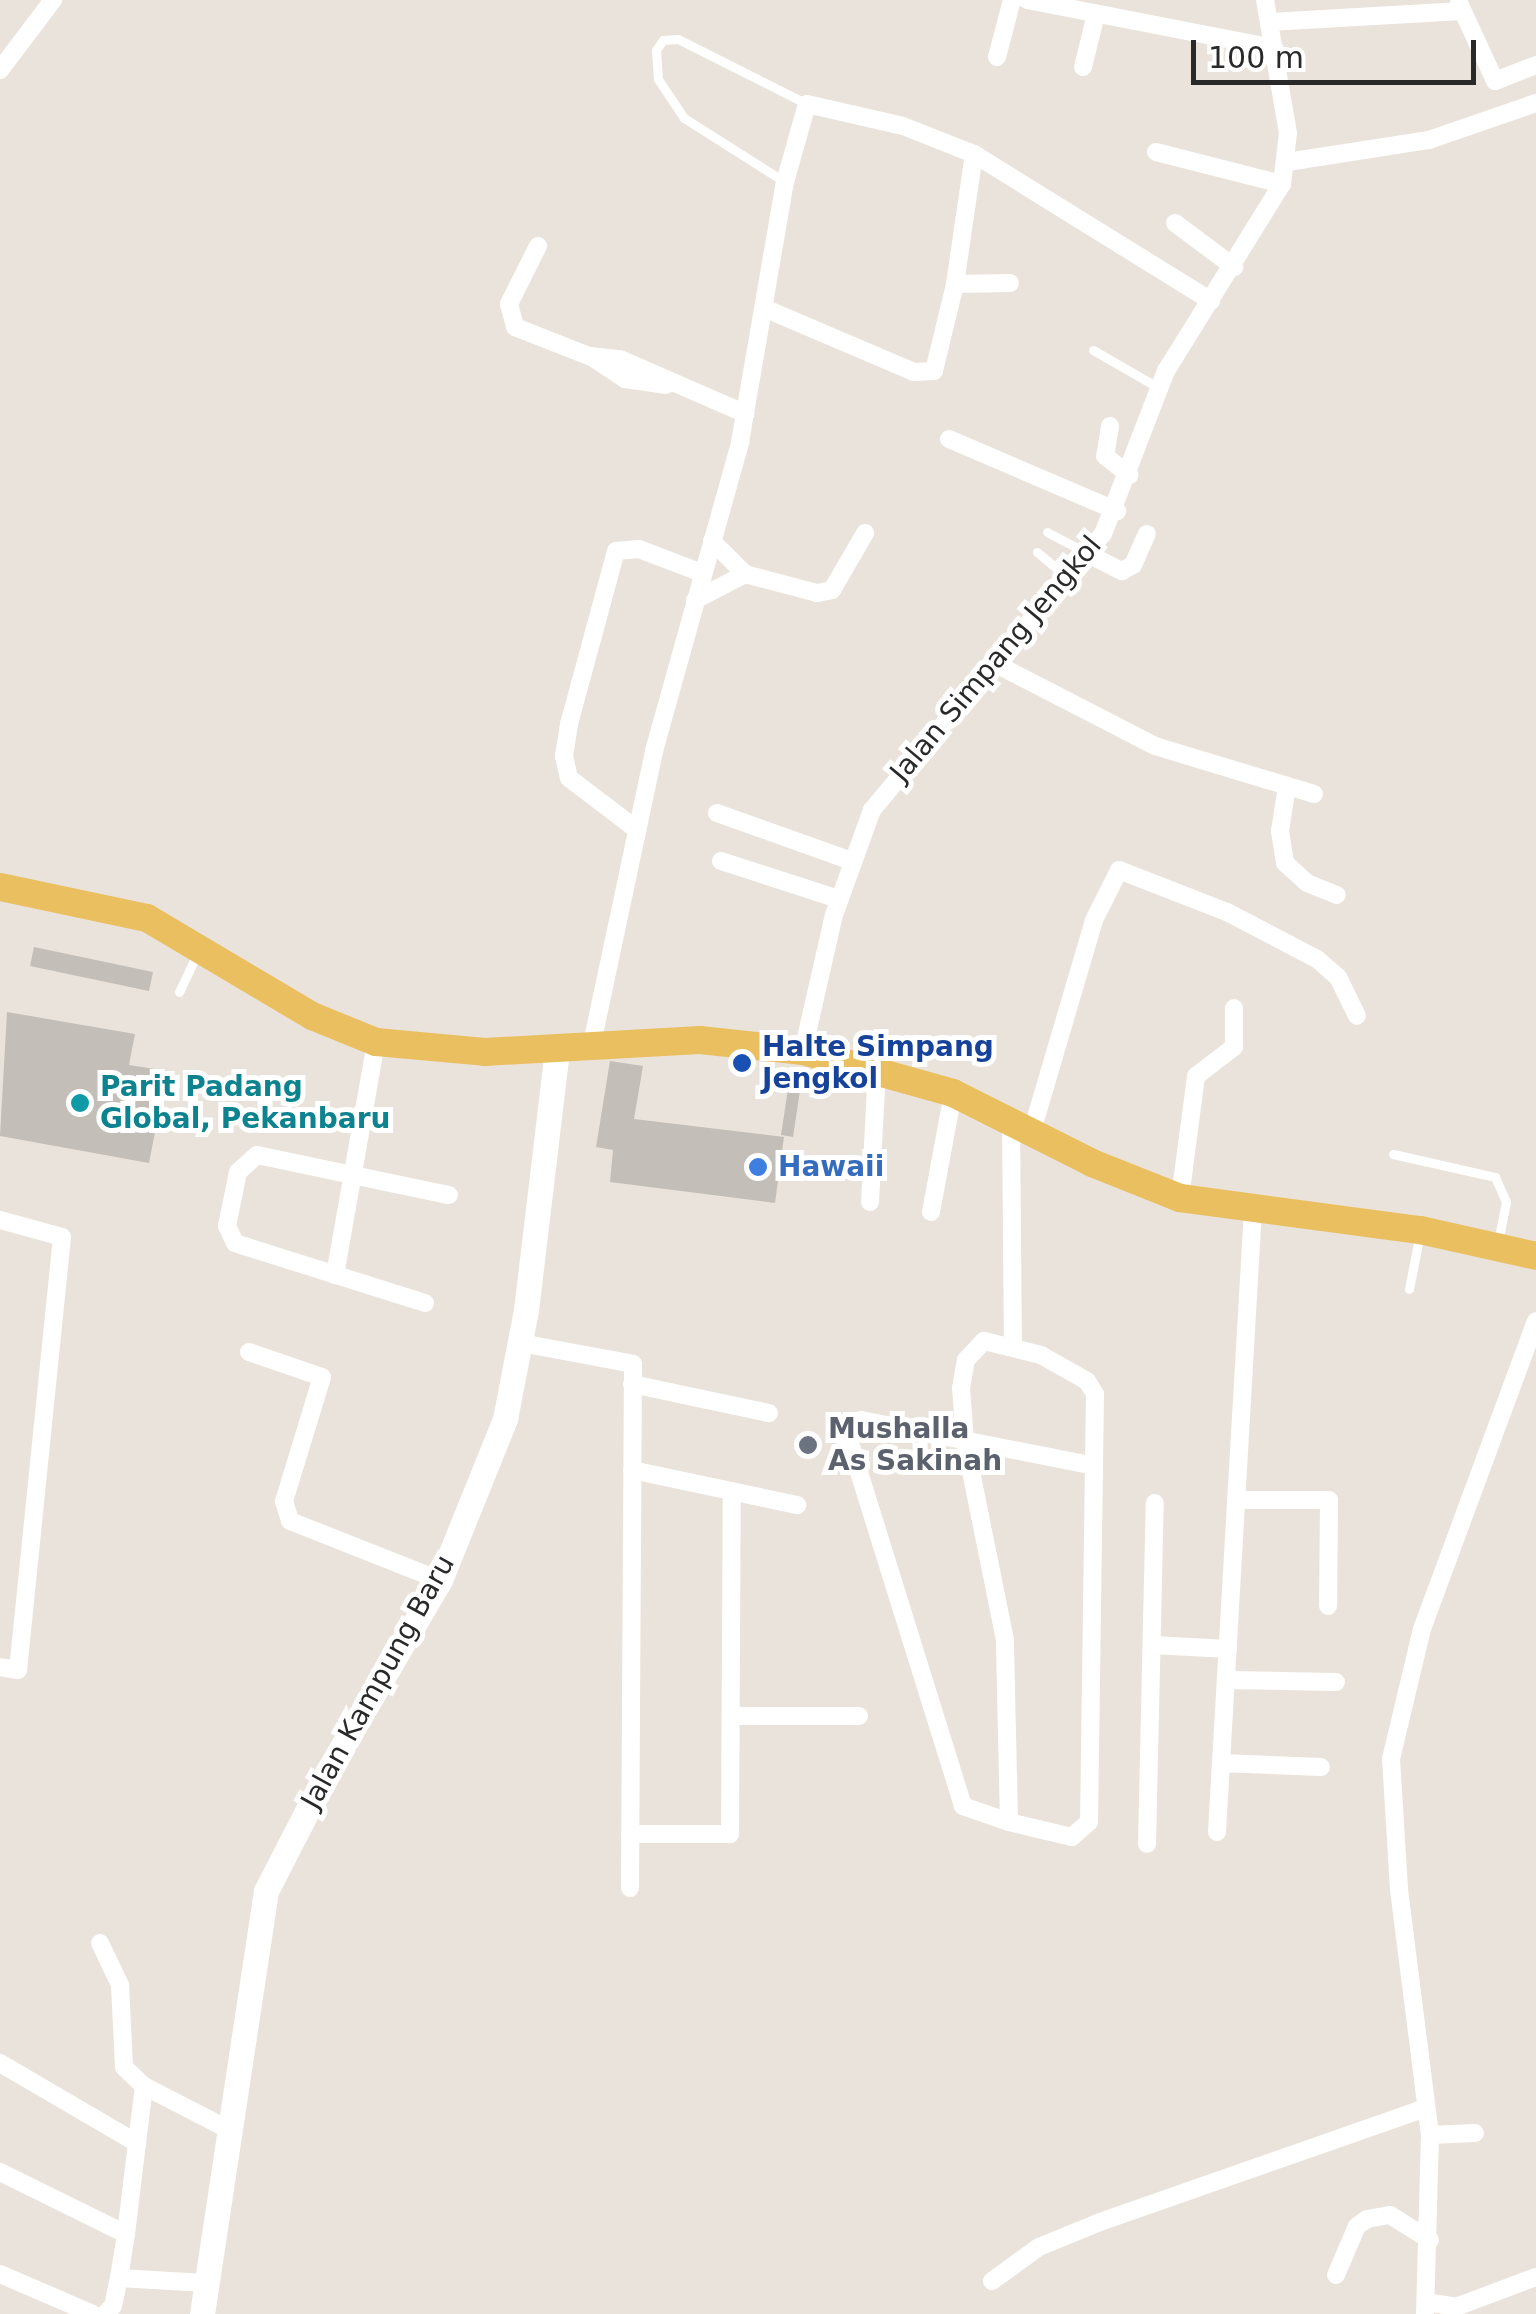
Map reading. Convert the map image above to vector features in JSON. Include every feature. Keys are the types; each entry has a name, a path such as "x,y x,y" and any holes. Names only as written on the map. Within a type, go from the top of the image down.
{"main road":[{"path":"0,886 122,910 201,945 312,1016 376,1042 452,1051 557,1051 700,1040 804,1051 876,1068 953,1093 1180,1198 1420,1230 1536,1256"}],"street":[{"path":"0,70 53,0"},
{"path":"997,57 1012,0"},
{"path":"1027,0 1274,48"},
{"name":"Jalan Simpang Jengkol","path":"804,1051 839,899 852,861 886,790 1090,554 1116,512 1159,388 1282,184 1287,162 1265,0"},
{"path":"1269,22 1339,9 1460,6 1495,81 1536,65"},
{"path":"1083,68 1096,14"},
{"path":"1287,162 1429,140 1536,102"},
{"path":"591,1048 636,829 746,414 785,182 807,104 903,126 974,154 1211,301"},
{"path":"1156,152 1282,184"},
{"path":"764,308 928,374 939,362 974,154"},
{"path":"1175,223 1234,267"},
{"path":"538,246 508,304 509,320 529,336 589,356 620,360 670,385 746,414"},
{"path":"955,284 1010,283"},
{"path":"1110,426 1106,456 1130,475"},
{"path":"949,439 1116,512"},
{"path":"712,541 744,574 828,592 865,533"},
{"path":"1090,554 1122,571 1132,565 1147,534"},
{"path":"636,829 569,778 564,756 569,724 616,552 639,549 702,573"},
{"path":"695,600 744,574"},
{"path":"996,664 1155,746 1314,794"},
{"path":"1287,786 1280,831 1285,863 1307,884 1337,895"},
{"path":"717,813 852,861"},
{"path":"721,861 839,899"},
{"path":"1012,1343 1022,1126 1094,920 1118,870 1227,912 1318,959 1338,976 1357,1016"},
{"path":"1180,1198 1196,1076 1234,1047 1234,1008"},
{"path":"335,1274 356,1173 376,1042"},
{"name":"Jalan Kampung Baru","path":"202,2314 271,1878 440,1580 504,1419 521,1343 557,1051"},
{"path":"870,1202 876,1068"},
{"path":"930,1212 953,1093"},
{"path":"425,1302 235,1243 228,1232 229,1212 238,1172 251,1156 356,1173 449,1195"},
{"path":"1217,1832 1253,1210"},
{"path":"0,1220 62,1238 18,1670 0,1666"},
{"path":"1536,1321 1422,1629 1391,1759 1399,1889 1430,2136 1430,2240 1425,2308 1456,2307 1536,2277"},
{"path":"1008,1822 1005,1640 965,1442 966,1360 984,1341 1012,1343 1093,1389 1090,1822 1072,1837 1008,1822 963,1806 844,1425 860,1420 965,1442 1091,1466"},
{"path":"521,1343 632,1364 630,1888"},
{"path":"250,1352 322,1377 284,1502 290,1521 440,1580"},
{"path":"632,1384 769,1413"},
{"path":"632,1470 797,1505"},
{"path":"630,1834 730,1834 732,1491"},
{"path":"1236,1500 1328,1500 1328,1606"},
{"path":"1148,1844 1154,1503"},
{"path":"1153,1645 1228,1649"},
{"path":"1226,1680 1336,1682"},
{"path":"731,1716 859,1716"},
{"path":"1221,1763 1321,1768"},
{"path":"100,1943 120,1985 124,2067 144,2086 233,2132"},
{"path":"0,2063 138,2143"},
{"path":"105,2314 114,2306 119,2278 144,2086"},
{"path":"992,2281 1038,2247 1100,2222 1426,2108"},
{"path":"1430,2136 1475,2133"},
{"path":"0,2172 126,2234"},
{"path":"1336,2275 1357,2226 1367,2219 1390,2215 1430,2240"},
{"path":"0,2274 92,2314"},
{"path":"119,2278 205,2283"}],"lane":[{"path":"785,182 684,118 658,79 658,46 678,39 807,104"},
{"path":"1093,350 1159,388"},
{"path":"1047,532 1090,554"},
{"path":"1037,552 1070,580"},
{"path":"179,992 201,945"},
{"path":"1393,1154 1494,1177 1506,1202 1498,1245"},
{"path":"1409,1289 1420,1230"}],"building":[{"path":"34,947 153,972 149,991 30,966"},
{"name":"Parit Padang Global, Pekanbaru","path":"7,1012 135,1034 129,1065 167,1071 149,1163 0,1136"},
{"path":"610,1061 643,1066 634,1119 784,1137 775,1203 610,1182 613,1150 596,1147"},
{"path":"788,1089 800,1090 793,1137 781,1135"}],"place":[{"name":"Halte Simpang Jengkol","path":"742,1063"},
{"name":"Parit Padang Global, Pekanbaru","path":"80,1103"},
{"name":"Hawaii","path":"758,1167"},
{"name":"Mushalla As Sakinah","path":"808,1445"}]}
